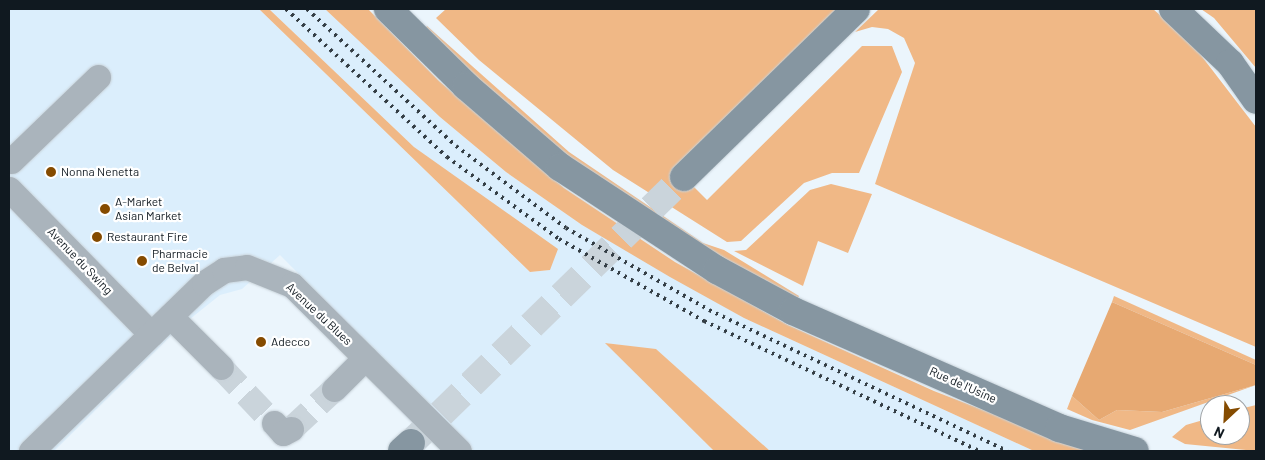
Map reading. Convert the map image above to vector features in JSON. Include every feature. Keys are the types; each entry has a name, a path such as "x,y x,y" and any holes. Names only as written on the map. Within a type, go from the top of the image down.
{"main road":[{"name":"Rue de l'Usine","path":"388,9 466,86 560,167 649,229 793,311 1059,428 1135,451"},
{"path":"684,178 856,9"},
{"path":"1173,9 1230,63 1256,100"}],"street":[{"path":"11,161 98,77"},
{"name":"Avenue du Swing","path":"9,188 152,334"},
{"name":"Avenue du Blues","path":"31,451 211,278 224,270 247,267 292,285 459,451"},
{"path":"170,316 221,367"},
{"path":"334,389 365,358"}],"shaded area":[{"path":"9,9 259,9 530,272 550,270 483,200 414,147 269,9 325,9 440,117 506,172 582,225 744,318 1034,451 770,451 657,350 606,343 714,451 474,451 280,255 242,289 220,295 180,327 54,451 9,451"},
{"path":"259,9 269,9 414,147 558,249 550,270 530,272"},
{"path":"325,9 368,9 439,81 564,188 675,262 788,325 934,391 1089,451 1034,451 744,318 670,277 582,225 506,172 440,117"},
{"path":"446,9 840,9 684,177 707,200 862,46 892,46 902,72 859,173 832,173 804,183 741,241 727,242 613,170 479,60 436,18"},
{"path":"879,9 1153,9 1190,41 1256,127 1256,347 875,184 915,63 904,38 888,29 872,27 855,32"},
{"path":"1201,9 1256,9 1256,68 1214,18"},
{"path":"427,26 569,152 703,243 724,250 799,296 797,302 721,261 566,159 423,30"},
{"path":"831,184 872,194 848,253 818,241 803,286 734,251 746,250 810,190"},
{"path":"1114,296 1256,360 1256,365 1112,302"},
{"path":"1112,302 1256,365 1256,385 1221,395 1200,395 1200,401 1162,412 1117,410 1099,420 1072,396"},
{"path":"605,343 656,349 770,451 714,451"},
{"path":"1256,385 1228,395 1221,395"},
{"path":"1072,396 1099,420 1117,410 1162,412 1200,401 1200,405 1130,430 1092,420 1067,409"},
{"path":"1256,405 1256,451 1185,444 1172,437 1186,425 1200,421 1200,445 1250,445 1250,406"}],"tunnel":[{"path":"411,443 684,177"},
{"path":"221,367 274,423"},
{"path":"291,429 334,389"}],"railway":[{"path":"286,9 447,157 559,239 704,321 979,451"},
{"path":"307,9 456,146 566,228 709,310 1007,451"}],"place":[{"name":"Nonna Nenetta","path":"51,172"},
{"name":"A-Market Asian Market","path":"105,209"},
{"name":"Restaurant Fire","path":"97,237"},
{"name":"Pharmacie de Belval","path":"142,261"},
{"name":"Adecco","path":"261,342"}]}
